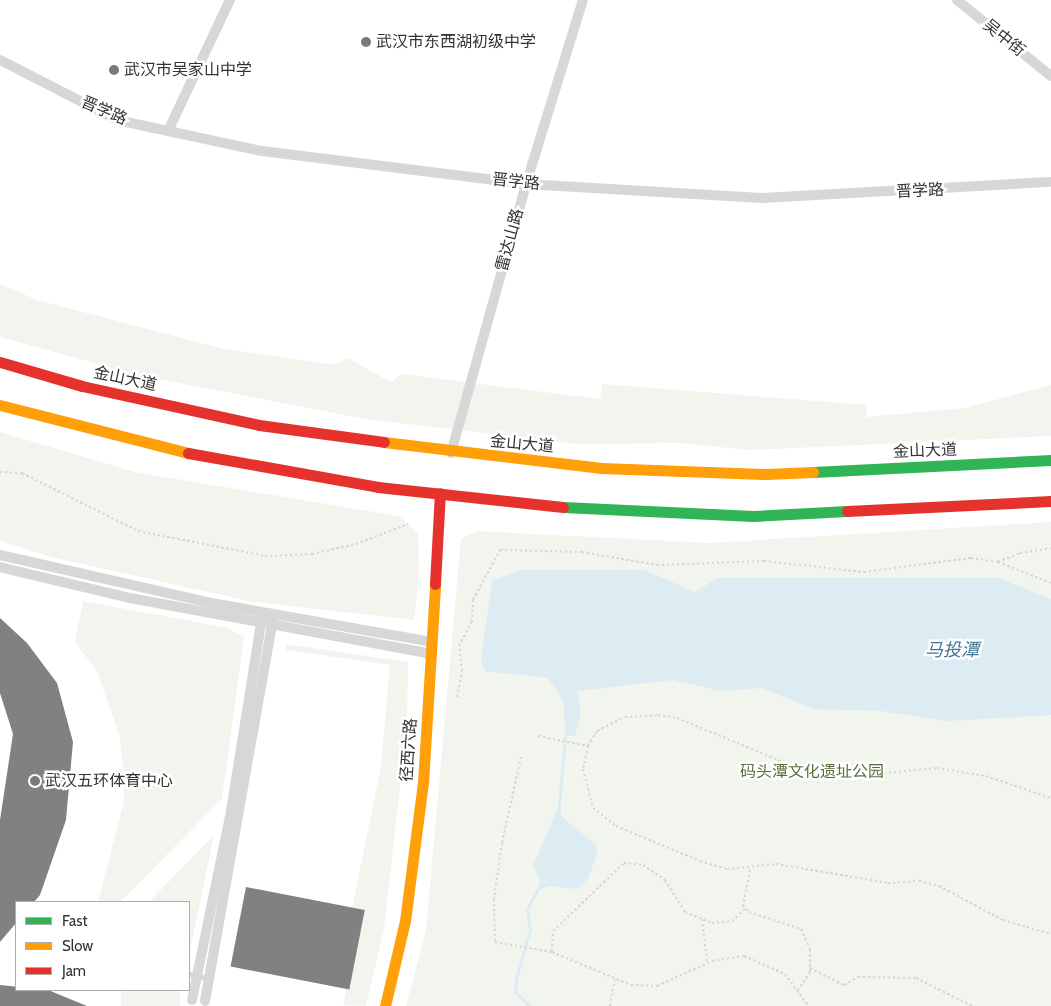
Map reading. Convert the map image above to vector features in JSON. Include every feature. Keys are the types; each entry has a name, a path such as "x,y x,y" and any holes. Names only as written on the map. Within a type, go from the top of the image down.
{"main road":[{"name":"金山大道","path":"0,362 82,386 259,425 452,453 601,468 766,474 1051,460"},
{"path":"0,405 175,450 378,486 570,508 753,516 1051,502"},
{"name":"径西六路","path":"385,1006 405,921 422,793 440,493"}],"street":[{"path":"168,131 230,0"},
{"name":"雷达山路","path":"452,453 526,184 583,0"},
{"name":"吴中街","path":"958,0 1051,76"},
{"name":"晋学路","path":"0,60 117,120 262,151 526,184 762,198 1051,182"},
{"path":"0,555 268,613 432,642"},
{"path":"0,567 261,624 431,654"},
{"path":"192,1000 193,975 231,811 261,624 268,613"},
{"path":"205,1000 272,625 268,613"}],"lane":[{"path":"193,975 210,979"}],"path":[{"path":"0,472 22,474 138,531 265,556 312,554 356,544 408,524"},
{"path":"998,562 1020,553 1051,548"},
{"path":"457,698 462,671 459,646 472,622 473,600 500,550 582,552 657,565 810,563 864,572 970,558 998,562 1051,583"},
{"path":"1051,798 986,776 937,768 854,776 813,771 677,718 658,715 625,716 597,731 588,746 582,769 593,808 616,826 700,861 727,869 750,869 776,864 888,882 925,883 938,886 1003,920 1051,934"},
{"path":"538,736 588,746"},
{"path":"521,757 502,843 494,929 495,942 519,944 552,952 631,985 657,986 707,962 744,956 785,974 808,1006"},
{"path":"552,952 553,931 624,863 643,865 665,880 685,912 712,923 732,921 746,908"},
{"path":"750,869 742,905 801,929 810,949 810,968 797,991"},
{"path":"702,919 707,962"},
{"path":"810,968 844,985 858,977 916,978 972,1006"},
{"path":"610,1006 615,979"}],"green space":[{"path":"0,284 37,300 224,349 335,365 347,358 391,382 401,374 600,399 602,384 867,405 866,417 964,408 1051,385 1051,436 749,450 680,443 578,444 365,419 138,375 0,337"},
{"path":"0,432 135,472 399,516 418,534 419,576 414,620 253,602 51,557 0,541"},
{"name":"码头潭文化遗址公园","path":"1051,522 1051,1006 406,1006 426,930 461,539 476,531 710,543"},
{"path":"83,601 228,628 244,637 222,799 121,901 98,901 124,801 120,737 97,671 75,642"},
{"path":"286,644 408,662 407,724 384,929 366,1006 343,1005 364,912 352,909 381,766 390,665 286,650"},
{"path":"214,835 190,950 190,901 150,901"},
{"path":"121,991 180,991 180,1006 121,1006"}],"water":[{"name":"马投潭","path":"520,570 644,570 695,592 717,578 998,578 1051,599 1051,715 946,721 881,711 813,709 763,688 720,691 673,680 577,691 581,711 575,736 565,736 564,702 548,678 485,671 481,660 492,581"},
{"path":"560,803 562,817 596,845 597,854 588,879 577,889 549,886 539,890 540,879 533,866"}],"building":[{"name":"武汉五环体育中心","path":"0,618 27,643 57,683 73,742 66,820 40,895 35,901 15,901 15,924 0,942 0,820 13,734 0,693"},
{"path":"246,887 365,910 349,990 231,967"},
{"path":"0,985 15,987 15,991 50,991 87,1006 0,1006"}],"waterway":[{"path":"559,806 565,736"},
{"path":"530,1006 515,992 516,979 530,930 527,909 540,885"}],"traffic: fast":[{"path":"813,472 1051,460"},
{"path":"563,507 753,516 847,511"}],"traffic: slow":[{"path":"0,405 188,453"},
{"path":"384,442 601,468 766,474 813,472"},
{"path":"385,1006 405,921 423,783 435,584"}],"traffic: jam":[{"path":"0,362 82,386 259,425 384,442"},
{"path":"188,453 378,487 563,507"},
{"path":"435,584 440,493"},
{"path":"847,511 1051,501"}],"place":[{"name":"武汉市东西湖初级中学","path":"366,42"},
{"name":"武汉市吴家山中学","path":"114,70"},
{"name":"武汉五环体育中心","path":"35,781"}]}
